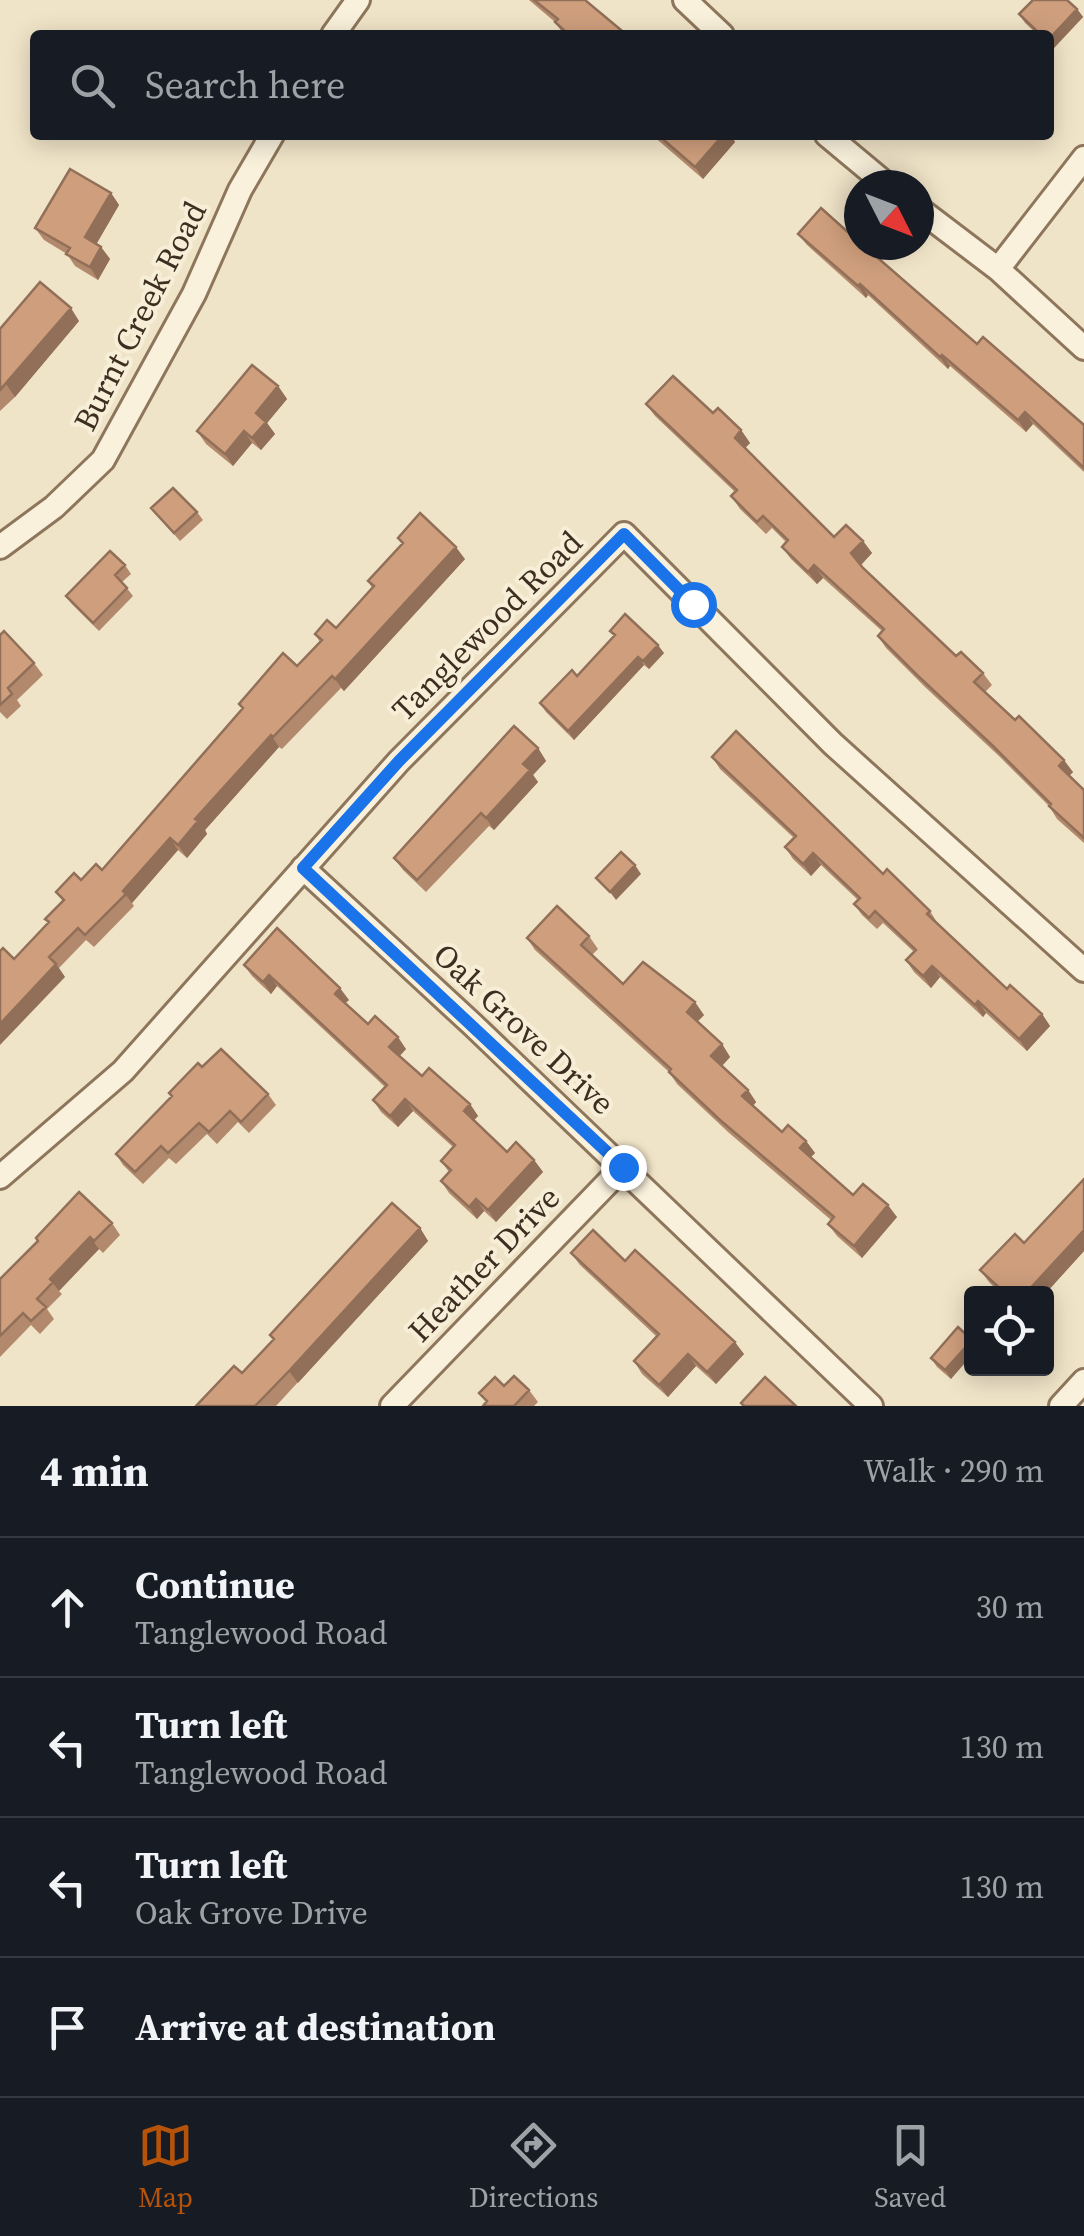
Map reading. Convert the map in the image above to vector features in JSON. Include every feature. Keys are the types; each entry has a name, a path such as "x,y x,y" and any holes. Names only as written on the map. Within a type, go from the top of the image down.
{"street":[{"path":"337,30 358,0"},
{"path":"685,0 717,30"},
{"name":"Burnt Creek Road","path":"0,547 54,507 103,460 194,294 240,190 269,140"},
{"path":"834,140 869,170"},
{"path":"998,269 1084,158"},
{"path":"934,220 998,269 1084,348"},
{"name":"Tanglewood Road","path":"0,1177 123,1071 399,761 624,534 833,744 1084,970"},
{"name":"Oak Grove Drive","path":"303,868 872,1406"},
{"name":"Heather Drive","path":"392,1406 623,1167"},
{"path":"1061,1406 1084,1381"}],"building":[{"path":"534,0 585,0 621,30 564,30 555,22 558,19"},
{"path":"1033,0 1067,0 1077,9 1054,34 1054,30 1036,30 1019,14"},
{"path":"664,140 719,140 695,167"},
{"path":"70,169 111,193 85,237 101,247 90,267 66,254 70,248 35,228"},
{"path":"821,208 844,229 844,260 880,260 977,344 983,337 1084,425 1084,468 1025,412 1018,420 798,234"},
{"path":"40,282 71,308 0,390 0,329"},
{"path":"252,365 278,386 256,413 266,422 252,438 244,431 225,454 197,431"},
{"path":"673,376 713,413 718,408 741,430 735,438 834,537 846,525 863,541 851,553 863,568 956,656 961,652 983,673 974,682 1015,720 1019,716 1064,760 1059,766 1084,790 1084,838 878,636 884,629 814,565 808,572 782,547 788,540 763,516 757,522 731,496 737,490 646,404"},
{"path":"173,488 197,512 174,533 151,508"},
{"path":"420,513 456,547 335,679 332,676 271,735 195,819 198,821 178,845 170,838 123,891 126,894 85,935 78,928 49,957 56,964 0,1024 0,951 3,948 14,959 49,922 45,919 64,900 56,892 74,873 81,880 96,864 102,870 243,708 239,704 283,653 297,666 322,640 315,634 327,620 336,628 374,586 368,581 403,543 398,538"},
{"path":"110,551 125,565 115,575 127,588 93,623 66,596"},
{"path":"625,614 658,645 643,661 638,657 568,731 540,703 572,670 577,676 615,635 610,631"},
{"path":"4,631 34,663 8,688 12,694 0,705 0,635"},
{"path":"514,726 538,748 523,764 530,770 486,818 481,813 417,880 394,858"},
{"path":"736,731 883,874 887,869 930,911 927,914 1007,989 1010,985 1042,1014 1019,1039 932,966 923,976 906,960 916,950 875,911 869,918 854,904 860,898 813,853 803,864 785,847 796,836 712,757"},
{"path":"621,852 635,865 610,892 596,878"},
{"path":"557,906 589,936 581,945 623,984 643,962 695,1002 687,1012 722,1044 711,1056 748,1090 742,1096 782,1132 788,1125 806,1141 800,1148 853,1195 863,1184 888,1205 854,1246 828,1224 834,1217 720,1120 669,1072 671,1069 527,938"},
{"path":"277,928 340,988 335,994 368,1024 375,1016 398,1037 389,1047 422,1076 429,1068 470,1104 464,1111 507,1152 516,1142 534,1160 488,1210 476,1199 469,1207 441,1181 451,1170 441,1161 455,1145 405,1099 390,1116 373,1100 387,1085 269,975 263,982 244,965"},
{"path":"221,1049 268,1094 241,1122 230,1111 209,1132 199,1123 168,1153 161,1146 135,1172 116,1154 198,1063 202,1067"},
{"path":"1084,1179 1084,1230 1032,1286 997,1286 980,1270 1015,1234 1024,1243"},
{"path":"79,1192 112,1223 94,1241 90,1237 50,1279 53,1282 37,1299 46,1307 31,1321 23,1313 0,1336 0,1279"},
{"path":"392,1203 420,1228 289,1371 255,1406 196,1406 234,1366 242,1373 274,1339 270,1335"},
{"path":"593,1230 625,1261 635,1250 735,1342 707,1372 688,1354 659,1385 634,1361 659,1334 571,1253"},
{"path":"958,1327 964,1333 964,1349 945,1370 931,1358"},
{"path":"514,1376 529,1390 514,1406 483,1406 487,1401 479,1393 495,1377 504,1386"},
{"path":"765,1377 796,1406 744,1406 741,1403"}],"route":[{"path":"623,1167 303,868 399,761 624,534 693,604"}]}
